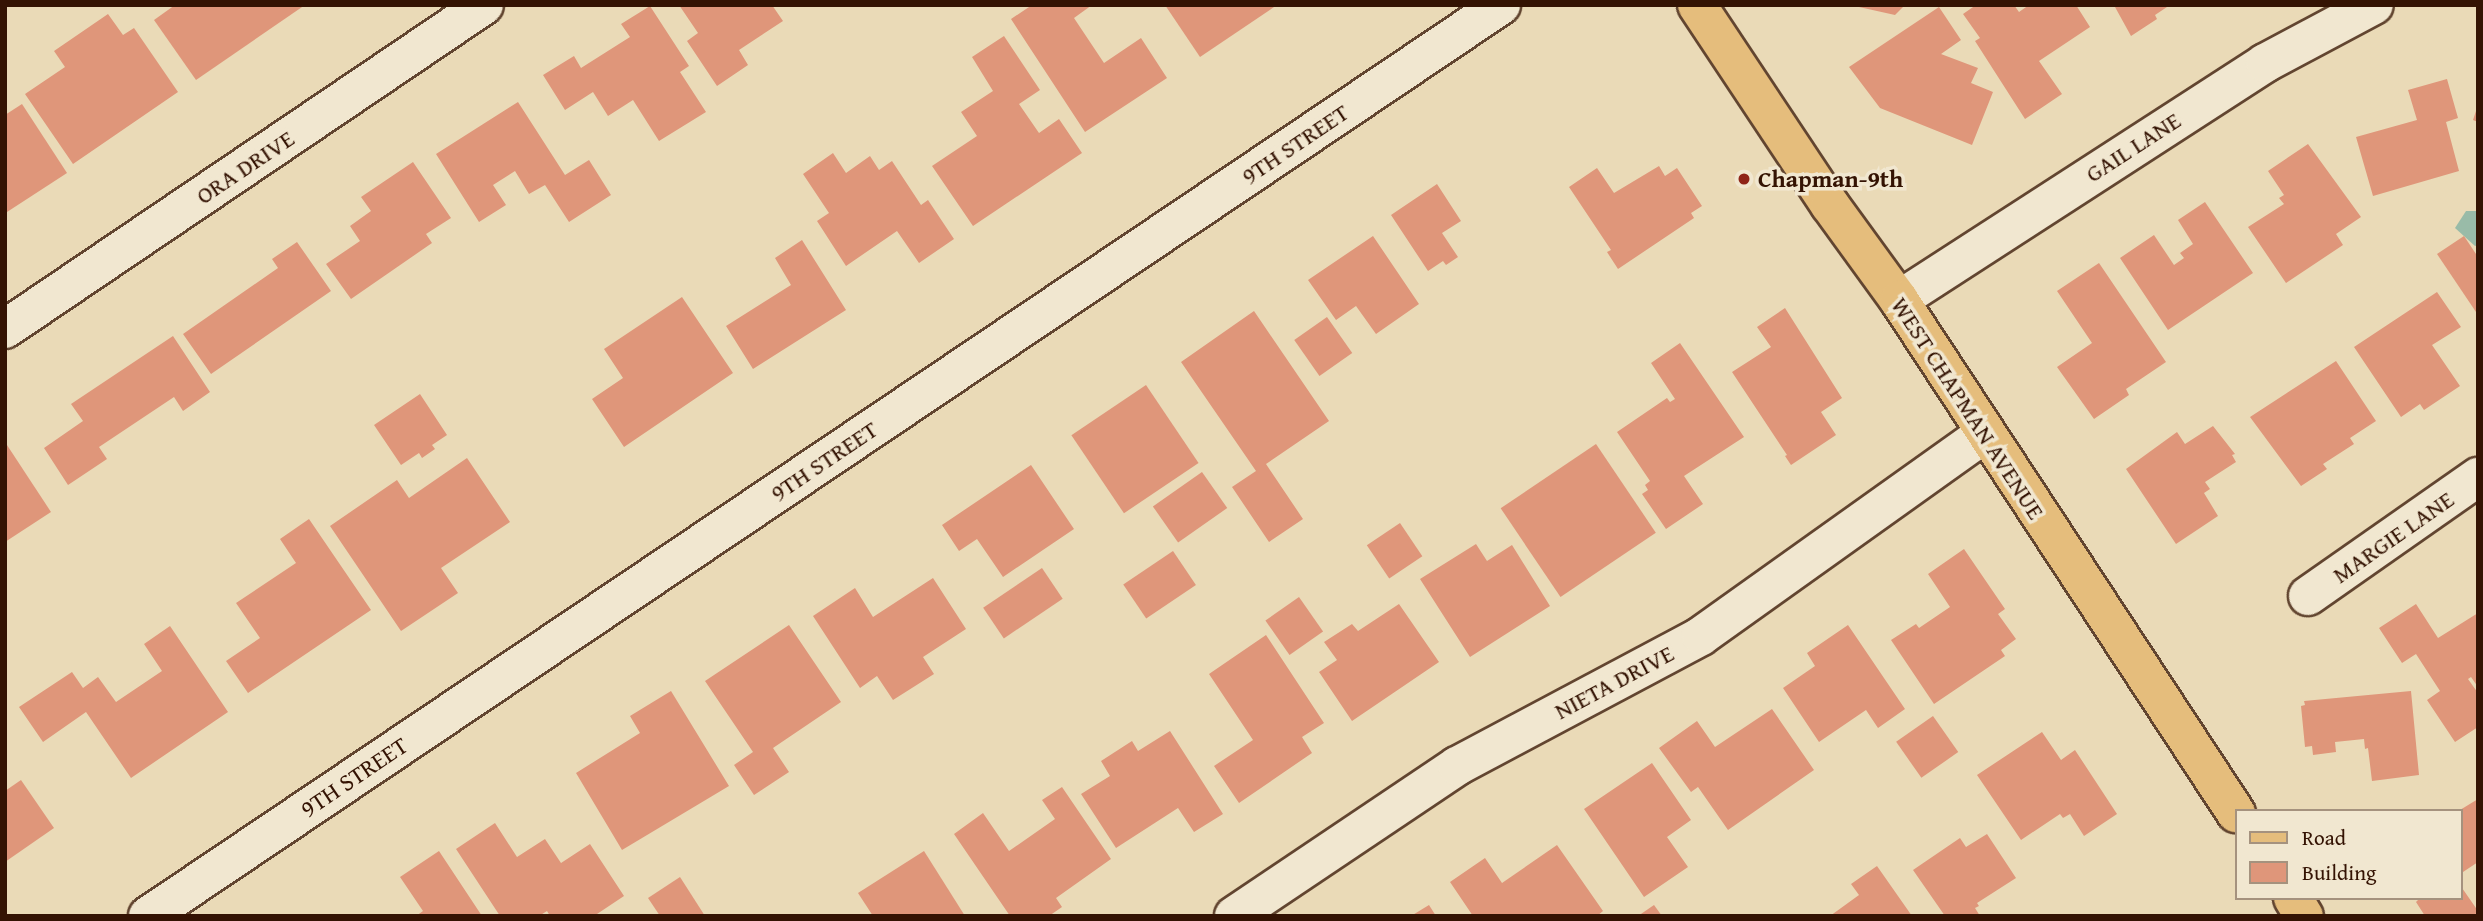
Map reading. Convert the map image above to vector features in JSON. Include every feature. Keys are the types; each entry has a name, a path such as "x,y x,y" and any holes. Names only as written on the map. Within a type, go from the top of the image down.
{"main road":[{"name":"WEST CHAPMAN AVENUE","path":"1697,5 1830,205 1899,300 1984,434 2234,810"},
{"path":"2294,900 2304,916"}],"street":[{"name":"ORA DRIVE","path":"5,329 484,5"},
{"name":"9TH STREET","path":"148,916 1501,5"},
{"name":"GAIL LANE","path":"1899,300 2265,63 2374,5"},
{"name":"NIETA DRIVE","path":"1234,916 1457,766 1701,636 1984,434"},
{"name":"MARGIE LANE","path":"2308,596 2478,477"}],"shaded area":[{"path":"2466,211 2478,211 2478,245 2475,246 2455,228"}],"building":[{"path":"175,5 305,5 196,80 154,20"},
{"path":"679,5 772,5 783,21 739,50 748,65 717,86 687,41 698,33"},
{"path":"1032,5 1092,5 1074,18 1104,63 1141,38 1167,78 1085,132 1011,19"},
{"path":"1165,5 1277,5 1200,57"},
{"path":"1850,5 1905,5 1895,15"},
{"path":"1976,5 2014,5 2019,12 2029,5 2076,5 2090,27 2039,61 2062,94 2025,119 1975,41 1980,38 1963,14"},
{"path":"2110,5 2170,5 2155,15 2157,19 2131,36 2115,7"},
{"path":"650,6 689,66 680,72 706,112 659,141 633,100 608,116 593,92 565,110 543,75 574,56 581,68 630,37 621,24"},
{"path":"1939,7 1961,40 1941,54 1978,68 1971,83 1993,92 1972,145 1880,108 1849,67"},
{"path":"108,14 123,35 134,28 178,92 73,164 25,94 65,67 54,51"},
{"path":"1004,36 1040,90 1019,104 1039,133 1059,119 1082,153 973,226 932,166 977,136 961,112 993,91 972,57"},
{"path":"2447,79 2458,118 2446,122 2459,171 2373,196 2356,137 2417,120 2408,90"},
{"path":"518,102 565,175 589,160 611,195 569,222 545,185 529,194 515,171 493,185 506,205 479,222 436,154"},
{"path":"22,104 67,173 7,212 5,115"},
{"path":"2478,105 2478,122 2473,120"},
{"path":"2308,144 2361,217 2336,234 2343,245 2286,283 2248,227 2284,204 2279,198 2284,195 2268,171"},
{"path":"833,153 846,173 870,156 879,170 892,161 921,205 928,200 954,239 919,263 897,231 846,266 817,221 829,213 803,174"},
{"path":"413,162 451,218 426,234 432,243 351,299 326,264 360,241 350,226 371,211 361,197"},
{"path":"1659,166 1665,176 1677,168 1702,206 1691,213 1694,218 1618,269 1607,252 1611,250 1569,187 1597,168 1614,193"},
{"path":"1437,184 1461,221 1442,233 1458,257 1446,265 1443,261 1428,271 1391,215"},
{"path":"2205,202 2253,273 2168,330 2120,258 2154,235 2174,265 2184,258 2180,253 2193,244 2178,220"},
{"path":"1373,236 1419,304 1376,334 1356,306 1336,320 1308,280"},
{"path":"2464,236 2478,257 2478,315 2437,254"},
{"path":"802,240 846,310 753,369 726,326 791,285 775,258"},
{"path":"297,242 331,291 211,374 183,334 278,268 272,259"},
{"path":"2099,263 2166,362 2126,389 2129,395 2094,419 2057,367 2092,343 2057,291"},
{"path":"2437,292 2461,327 2432,345 2460,386 2424,410 2420,404 2401,417 2354,347"},
{"path":"682,297 733,373 624,447 592,399 623,378 604,349"},
{"path":"1785,308 1842,398 1821,412 1836,435 1791,465 1732,372 1771,347 1757,327"},
{"path":"1254,311 1329,421 1266,464 1303,519 1269,542 1232,487 1256,471 1181,362"},
{"path":"1327,317 1352,353 1319,376 1294,340"},
{"path":"173,336 210,392 183,411 174,397 99,447 107,459 68,485 44,448 83,421 71,404"},
{"path":"1680,343 1744,437 1684,476 1703,504 1666,529 1642,494 1648,490 1645,485 1650,481 1617,432 1667,398 1670,402 1675,399 1651,363"},
{"path":"2336,361 2376,421 2350,438 2354,444 2323,464 2327,469 2301,486 2250,417"},
{"path":"1146,385 1199,463 1124,513 1071,435"},
{"path":"420,394 447,435 432,445 435,449 422,458 419,453 401,465 374,425"},
{"path":"2213,426 2235,454 2232,455 2236,462 2205,482 2210,489 2204,493 2218,516 2176,544 2126,469 2177,432 2185,444"},
{"path":"5,442 51,512 5,542"},
{"path":"1596,444 1656,533 1560,597 1501,508"},
{"path":"467,458 510,522 441,568 458,593 401,631 330,526 397,480 409,498"},
{"path":"1031,465 1074,529 1003,577 977,539 959,551 942,525"},
{"path":"1202,472 1227,508 1178,542 1153,506"},
{"path":"309,519 371,610 248,693 226,661 260,638 236,603 296,563 280,539"},
{"path":"1400,523 1422,556 1389,579 1367,545"},
{"path":"1476,544 1487,561 1512,545 1550,606 1470,657 1420,579"},
{"path":"1964,549 2005,609 1998,614 2016,639 2001,650 2005,656 1934,704 1891,640 1916,624 1919,628 1950,607 1928,574"},
{"path":"1173,551 1196,585 1146,619 1123,585"},
{"path":"1042,568 1063,599 1004,638 983,608"},
{"path":"933,578 966,629 923,657 934,674 893,700 877,676 860,688 813,616 855,588 873,617"},
{"path":"1299,597 1323,631 1290,655 1265,621"},
{"path":"1399,604 1439,662 1352,721 1319,672 1337,660 1324,642 1352,624 1358,631"},
{"path":"2416,604 2438,638 2478,613 2478,687 2471,677 2468,679 2478,693 2478,727 2455,742 2427,700 2440,691 2416,654 2402,663 2379,628"},
{"path":"789,625 841,702 773,748 789,772 754,795 734,765 753,752 705,681"},
{"path":"1848,625 1905,709 1878,728 1866,710 1819,742 1783,688 1815,666 1807,653"},
{"path":"170,626 228,712 131,778 86,712 43,742 19,707 72,672 83,688 98,677 116,702 162,671 144,644"},
{"path":"1266,635 1324,723 1302,737 1312,753 1239,803 1214,766 1253,740 1209,674"},
{"path":"671,691 729,786 622,850 576,773 640,733 630,716"},
{"path":"2411,691 2419,775 2372,781 2368,748 2365,749 2364,739 2335,742 2336,752 2313,755 2312,746 2305,747 2301,706 2305,705 2304,701"},
{"path":"1772,709 1814,770 1728,830 1698,787 1691,792 1659,748 1697,721 1715,747"},
{"path":"1933,716 1958,752 1921,778 1896,742"},
{"path":"1170,731 1223,814 1194,832 1178,808 1116,848 1081,794 1110,776 1101,761 1132,741 1138,751"},
{"path":"2042,732 2061,760 2075,750 2117,814 2084,836 2070,814 2063,818 2060,814 2021,840 1977,775"},
{"path":"1652,763 1691,820 1667,837 1688,867 1644,897 1584,809"},
{"path":"21,780 54,828 5,862 5,791"},
{"path":"1062,787 1111,859 1056,898 1062,907 1049,916 1010,916 954,834 983,813 1009,851 1055,819 1042,800"},
{"path":"2478,799 2478,862 2462,873 2462,809"},
{"path":"495,823 517,857 545,839 561,863 590,844 624,896 594,916 550,916 547,911 539,916 500,916 456,849"},
{"path":"1987,834 2016,878 1977,903 1979,906 1975,908 1980,916 1945,916 1913,870 1960,838 1966,847"},
{"path":"1557,845 1603,911 1597,916 1473,916 1450,882 1485,858 1502,883"},
{"path":"439,851 482,916 416,916 423,911 400,877"},
{"path":"924,851 965,916 873,916 858,893"},
{"path":"1877,866 1912,916 1830,916 1859,895 1851,884"},
{"path":"680,877 705,916 660,916 648,898"},
{"path":"2462,888 2478,911 2474,916 2425,916 2416,902 2462,900"},
{"path":"1429,905 1436,916 1411,916"},
{"path":"1654,905 1662,916 1638,916"}],"place":[{"name":"Chapman-9th","path":"1744,179"}]}
